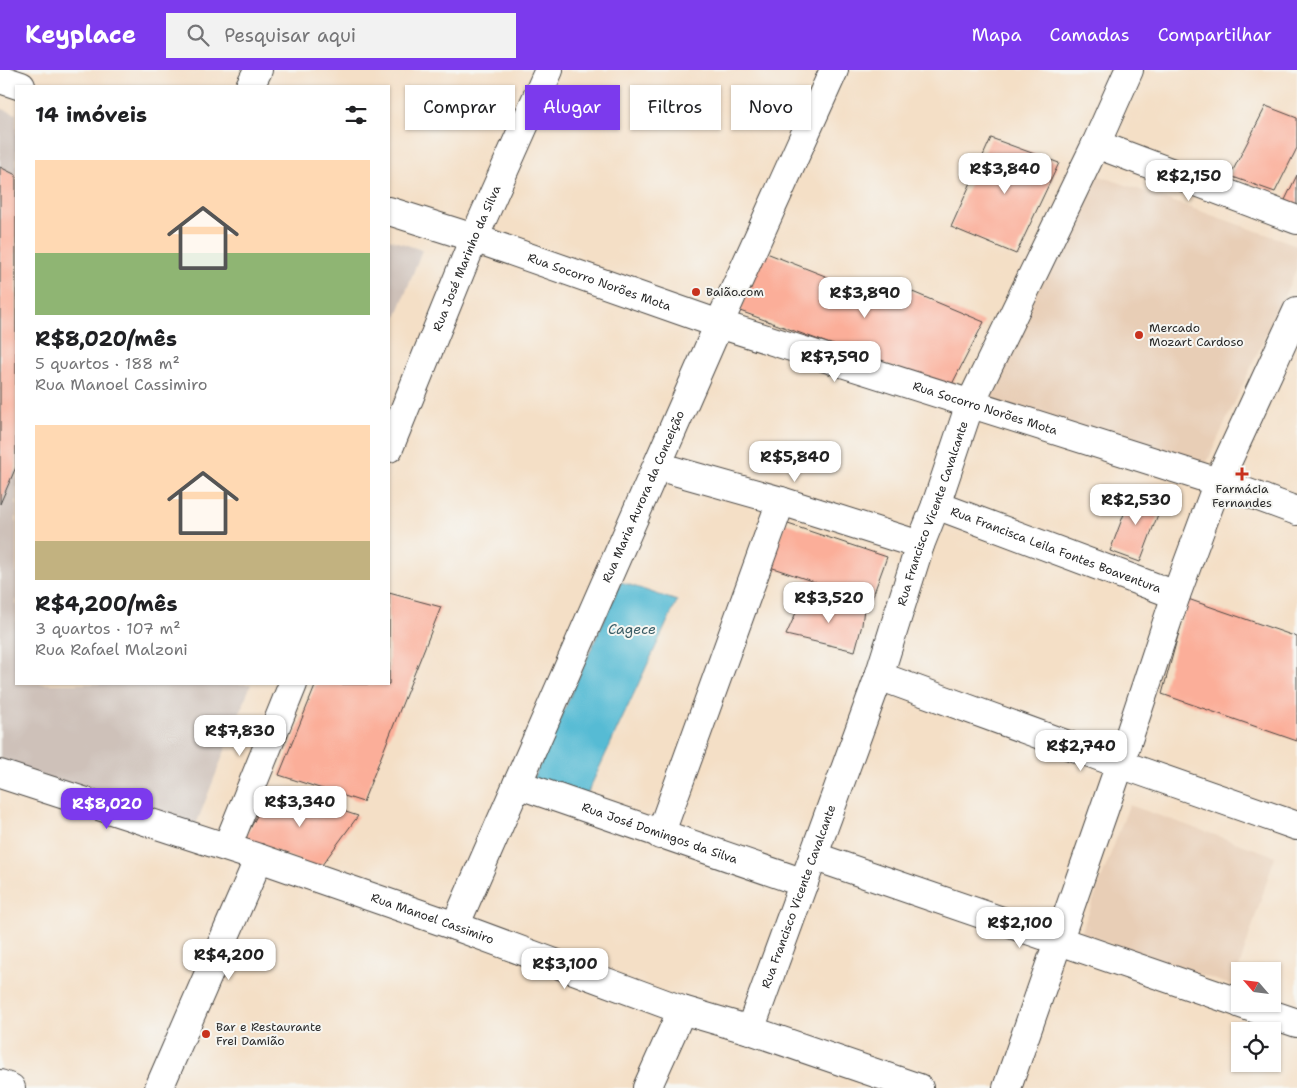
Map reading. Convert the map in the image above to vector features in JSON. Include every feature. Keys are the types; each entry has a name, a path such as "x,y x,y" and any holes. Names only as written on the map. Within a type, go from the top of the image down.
{"street":[{"path":"250,85 258,70"},
{"name":"Rua José Marinho da Silva","path":"390,446 474,238 549,70"},
{"name":"Rua Maria Aurora da Conceição","path":"455,926 719,324 834,70"},
{"name":"Rua Francisco Vicente Cavalcante","path":"750,1030 879,676 920,545 936,506 970,404 1096,144 1129,70"},
{"path":"0,79 18,85"},
{"path":"1096,144 1297,220"},
{"name":"Rua Socorro Norões Mota","path":"390,211 474,238 719,324 1218,482 1297,511"},
{"path":"1007,1088 1120,764 1176,595 1218,482 1297,311"},
{"path":"657,466 781,501 920,545"},
{"path":"660,835 781,501"},
{"name":"Rua Francisca Leila Fontes Boaventura","path":"936,506 1176,595"},
{"path":"879,676 1297,826"},
{"path":"227,847 293,685"},
{"name":"Rua Manoel Cassimiro","path":"0,774 227,847 455,926 682,1010 750,1030 919,1088"},
{"name":"Rua José Domingos da Silva","path":"517,784 660,835 804,883"},
{"path":"813,856 1231,1001"},
{"path":"159,1088 259,858"},
{"path":"647,1088 682,1010"},
{"path":"1264,1012 1297,1023"},
{"path":"0,1084 11,1088"}],"shaded area":[{"path":"0,108 15,114 15,685 251,685 194,830 0,762"},
{"name":"Mercado Mozart Cardoso","path":"1086,171 1297,245 1297,268 1201,475 981,402"},
{"path":"390,239 422,250 390,333"},
{"path":"1129,805 1275,856 1241,962 1231,962 1231,985 1081,933"}],"water":[{"name":"Cagece","path":"621,582 677,601 581,807 533,780"}],"building":[{"path":"1266,106 1297,118 1297,148 1275,192 1230,176"},
{"path":"991,138 1059,163 1016,254 951,227"},
{"path":"0,167 15,174 15,469 0,504"},
{"path":"1297,175 1297,206 1285,200"},
{"path":"764,252 876,296 884,280 984,322 950,388 740,311"},
{"path":"1133,490 1163,501 1140,562 1110,551"},
{"path":"785,523 887,557 871,601 770,567"},
{"path":"390,593 441,607 363,802 279,775 316,685 390,685"},
{"path":"824,598 864,608 862,625 855,651 786,635 799,606 818,611"},
{"path":"1188,599 1297,637 1297,741 1162,694"},
{"path":"272,788 358,816 319,869 245,838"}],"place":[{"name":"Baião.com","path":"696,292"},
{"name":"Mercado Mozart Cardoso","path":"1139,335"},
{"name":"Farmácia Fernandes","path":"1242,474"},
{"name":"Bar e Restaurante Frei Damião","path":"206,1034"}]}
